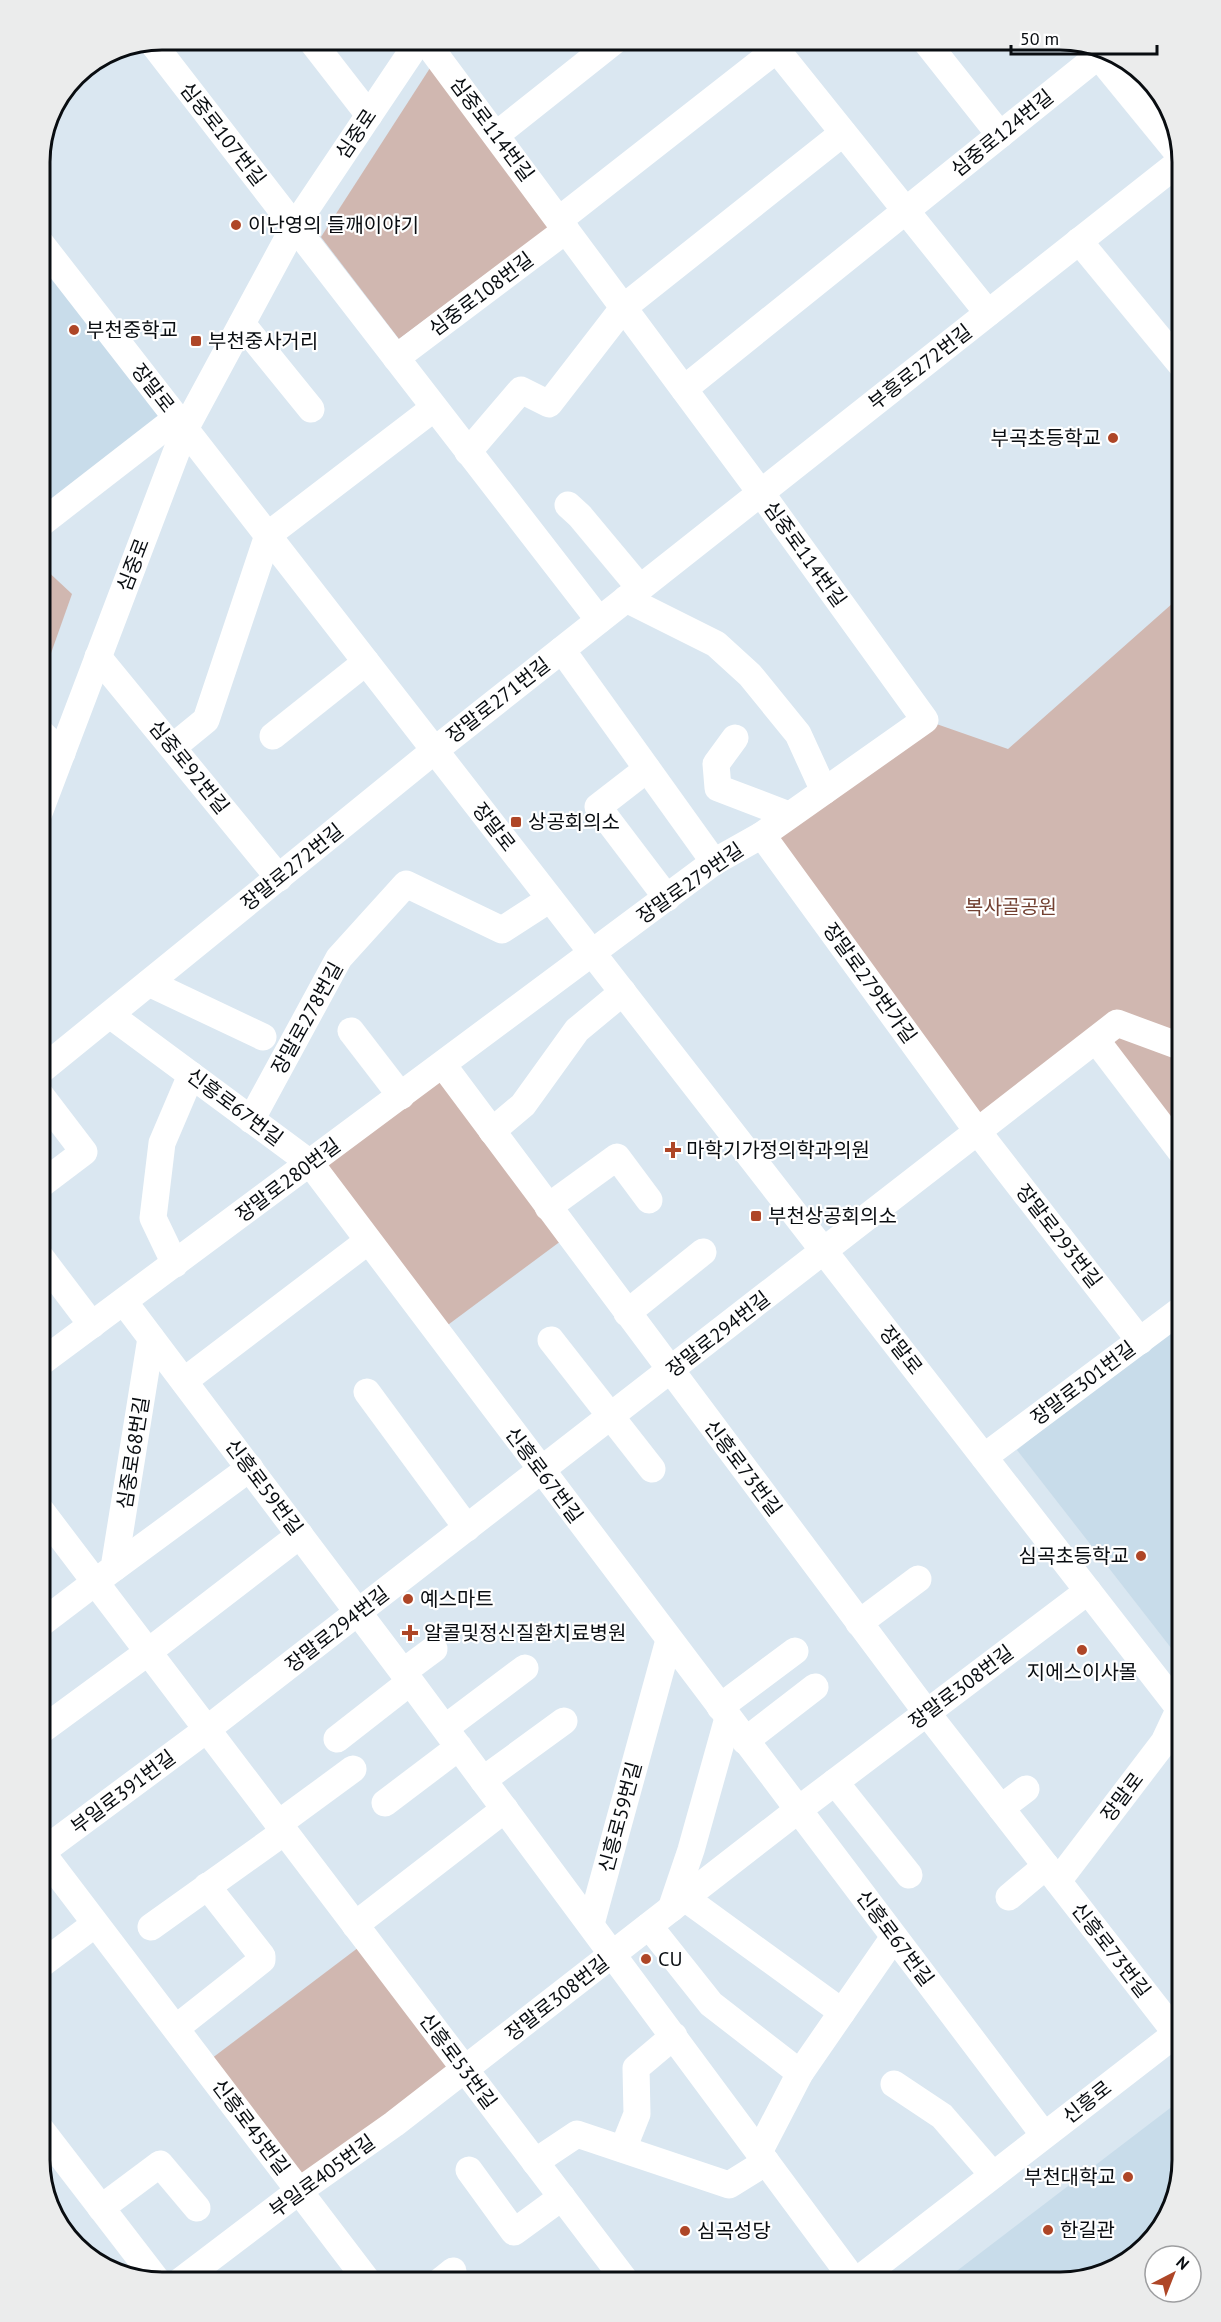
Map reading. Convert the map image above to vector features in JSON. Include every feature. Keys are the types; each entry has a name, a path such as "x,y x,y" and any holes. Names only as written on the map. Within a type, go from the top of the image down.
{"street":[{"name":"심중로107번길","path":"158,50 294,227"},
{"path":"319,50 369,115"},
{"name":"심중로","path":"50,784 181,424 242,324 294,227 414,50"},
{"name":"심중로114번길","path":"430,50 624,307 925,720"},
{"path":"496,135 603,50"},
{"path":"563,225 765,50"},
{"path":"777,50 988,313"},
{"path":"933,50 1000,135"},
{"name":"심중로124번길","path":"906,211 1000,135 1091,54"},
{"path":"1097,56 1170,145"},
{"path":"468,452 521,390 549,404 624,307 843,133"},
{"name":"부흥로272번길","path":"761,493 1172,166"},
{"path":"684,389 906,211"},
{"name":"심중로108번길","path":"396,358 563,225"},
{"path":"294,227 599,620"},
{"path":"1079,241 1172,354"},
{"name":"장말로","path":"50,255 1172,1698"},
{"path":"242,324 311,410"},
{"path":"173,747 206,720 268,535 434,408"},
{"path":"50,517 181,424"},
{"name":"장말로271번길","path":"435,750 761,493"},
{"path":"568,505 580,516 633,594 716,644 750,675 798,734 824,791"},
{"name":"장말로271번길","path":"562,650 714,862"},
{"name":"심중로92번길","path":"98,657 279,878"},
{"path":"273,736 366,662"},
{"name":"장말로279번길","path":"593,954 714,862 762,835 925,720"},
{"path":"735,738 716,764 718,788 789,816"},
{"path":"50,742 62,753"},
{"name":"장말로272번길","path":"50,1063 435,750"},
{"path":"647,769 598,807 667,898"},
{"name":"장말로279번가길","path":"762,835 978,1132"},
{"name":"장말로278번길","path":"251,1120 339,958 406,884 502,930 550,899"},
{"name":"장말로280번길","path":"50,1356 593,954"},
{"path":"149,983 263,1037"},
{"path":"492,1131 523,1105 577,1030 623,992"},
{"name":"신흥로67번길","path":"110,1015 310,1163 540,1471 1044,2135"},
{"path":"824,1251 1117,1023 1172,1043"},
{"path":"351,1031 401,1096"},
{"path":"1096,1040 1172,1140"},
{"name":"신흥로73번길","path":"443,1065 927,1713 1172,2022"},
{"path":"175,1264 153,1218 162,1143 191,1075"},
{"path":"50,1107 84,1152 50,1178"},
{"name":"장말로293번길","path":"978,1132 1140,1341"},
{"path":"548,1207 617,1157 649,1200"},
{"path":"184,1381 368,1241"},
{"name":"장말로294번길","path":"206,1730 824,1251"},
{"path":"627,1313 703,1252"},
{"path":"50,1270 92,1325"},
{"name":"신흥로59번길","path":"124,1302 591,1924 848,2272"},
{"name":"장말로301번길","path":"984,1457 1172,1317"},
{"name":"심중로68번길","path":"105,1575 151,1338"},
{"path":"551,1340 652,1469"},
{"path":"367,1392 467,1528"},
{"path":"50,1617 250,1468"},
{"path":"50,1519 105,1575 148,1652 206,1730"},
{"path":"50,1724 300,1535"},
{"path":"859,1623 918,1579"},
{"name":"장말로308번길","path":"465,2070 798,1810 1088,1591"},
{"name":"신흥로59번길","path":"591,1924 669,1640"},
{"path":"337,1738 434,1649"},
{"path":"795,1651 724,1713 678,1904 842,2012"},
{"path":"385,1803 525,1668"},
{"path":"745,1740 815,1687"},
{"path":"483,1780 564,1721"},
{"name":"장말로","path":"1052,1873 1164,1742 1172,1727"},
{"name":"신흥로53번길","path":"206,1730 619,2272"},
{"name":"부일로391번길","path":"50,1845 206,1730"},
{"path":"151,1927 207,1886 353,1769"},
{"path":"835,1782 909,1875"},
{"path":"1001,1808 1026,1789"},
{"path":"355,1925 505,1809"},
{"name":"신흥로45번길","path":"50,1865 361,2272"},
{"path":"1008,1897 1052,1873"},
{"path":"176,2028 262,1960 262,1956 207,1886"},
{"path":"50,1958 95,1924"},
{"path":"649,1926 711,2004 800,2073"},
{"path":"535,2162 577,2134 729,2185 763,2157 800,2073 894,1937"},
{"path":"623,2149 637,2114 636,2068 674,2036"},
{"name":"신흥로","path":"868,2272 1172,2036"},
{"name":"부일로405번길","path":"192,2272 299,2190 394,2124 465,2070"},
{"path":"894,2084 942,2115 993,2175"},
{"path":"50,2141 150,2271"},
{"path":"102,2208 160,2164 197,2208"},
{"path":"469,2170 514,2232 562,2197"}],"shaded area":[{"name":"부천중학교","path":"50,255 177,418 50,516"},
{"name":"심곡초등학교","path":"1172,1324 1172,1649 1017,1450"},
{"name":"부천대학교","path":"1172,2107 1172,2160 1168,2189 1153,2223 1128,2249 1095,2267 1074,2272 955,2272"}],"green space":[{"path":"430,68 549,227 399,339 321,237"},
{"path":"50,573 72,594 50,656"},
{"name":"복사골공원","path":"1172,604 1172,1043 1117,1023 978,1132 762,835 925,720 1008,749"},
{"path":"1120,1030 1172,1049 1172,1131 1102,1040"},
{"path":"443,1065 569,1235 437,1333 310,1163"},
{"path":"367,1941 465,2070 299,2191 203,2065"}],"place":[{"name":"이난영의 들깨이야기","path":"236,225"},
{"name":"부천중학교","path":"74,330"},
{"name":"부천중사거리","path":"196,341"},
{"name":"부곡초등학교","path":"1113,438"},
{"name":"상공회의소","path":"516,822"},
{"name":"마학기가정의학과의원","path":"673,1150"},
{"name":"부천상공회의소","path":"756,1216"},
{"name":"심곡초등학교","path":"1141,1556"},
{"name":"예스마트","path":"408,1599"},
{"name":"알콜및정신질환치료병원","path":"410,1633"},
{"name":"지에스이사몰","path":"1082,1650"},
{"name":"CU","path":"646,1959"},
{"name":"부천대학교","path":"1128,2177"},
{"name":"한길관","path":"1048,2230"},
{"name":"심곡성당","path":"685,2231"}]}
